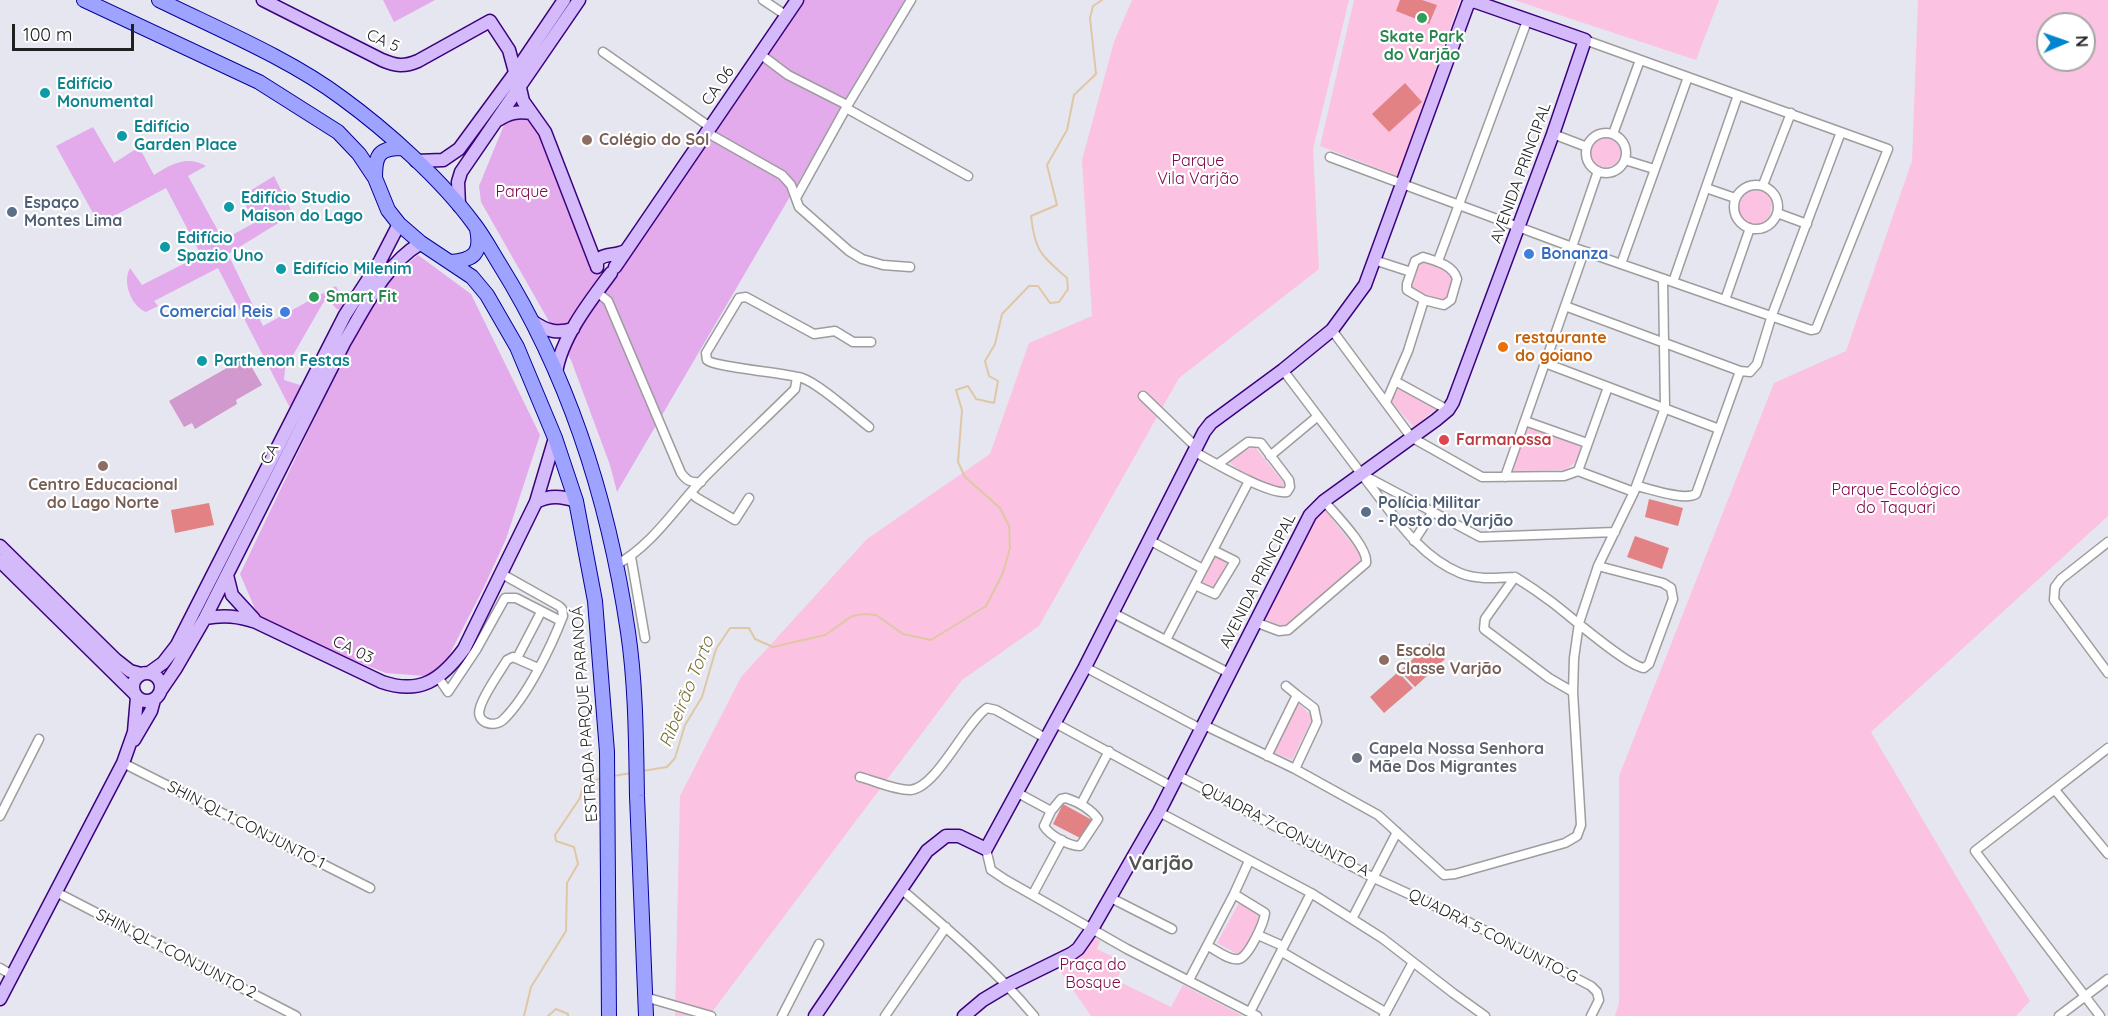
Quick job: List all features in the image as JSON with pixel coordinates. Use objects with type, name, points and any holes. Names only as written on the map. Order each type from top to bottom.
[{"type":"main road","name":"ESTRADA PARQUE PARANOÁ","points":[[84,0],[259,82],[291,101],[348,141],[375,178],[388,210],[399,224],[421,243],[472,277],[487,295],[517,347],[555,438],[576,501],[595,601],[607,752],[609,1016]]},
{"type":"main road","points":[[159,0],[275,57],[328,88],[402,147],[476,226],[532,321],[556,373],[594,476],[616,565],[628,634],[636,752],[646,1016]]},
{"type":"main road","points":[[375,178],[375,164],[380,152],[402,147]]},
{"type":"main road","points":[[451,262],[470,258],[476,253],[479,247],[476,226]]},
{"type":"street","name":"CA 5","points":[[263,0],[382,60],[399,66],[418,62],[490,21],[509,50],[515,72]]},
{"type":"street","points":[[416,162],[443,160],[459,149],[564,0]]},
{"type":"street","points":[[459,206],[458,182],[461,172],[579,0]]},
{"type":"street","points":[[763,0],[787,16]]},
{"type":"street","name":"CA 06","points":[[556,373],[558,358],[597,292],[607,263],[625,251],[797,0]]},
{"type":"street","points":[[796,198],[846,107],[911,0]]},
{"type":"street","points":[[1311,893],[1282,949],[1253,1014],[1092,930],[991,870],[986,849],[1113,614],[1193,451],[1211,423],[1283,370],[1332,330],[1365,285],[1402,183],[1464,10],[1470,2],[1479,3],[1585,40],[1888,149],[1819,326],[1811,330],[1572,248],[1402,183],[1330,157]]},
{"type":"street","points":[[1438,261],[1527,21]]},
{"type":"street","name":"AVENIDA PRINCIPAL","points":[[964,1016],[983,1000],[1008,985],[1078,950],[1111,898],[1159,812],[1310,515],[1324,501],[1448,410],[1467,367],[1519,227],[1585,40]]},
{"type":"street","points":[[509,50],[525,57]]},
{"type":"street","points":[[603,52],[708,130],[782,175],[791,185],[798,207],[849,251],[862,259],[883,265],[910,267]]},
{"type":"street","points":[[760,54],[788,75],[968,176]]},
{"type":"street","points":[[1613,134],[1640,60]]},
{"type":"street","points":[[1621,264],[1688,77]]},
{"type":"street","points":[[520,88],[523,101],[545,132],[589,243],[607,263]]},
{"type":"street","points":[[1673,282],[1738,95]]},
{"type":"street","points":[[496,122],[509,114],[531,113]]},
{"type":"street","points":[[1763,185],[1791,114]]},
{"type":"street","points":[[1565,306],[1740,371],[1750,372],[1757,364],[1772,315],[1841,132]]},
{"type":"street","points":[[1602,133],[1613,134],[1622,140],[1626,150],[1625,160],[1614,172],[1598,171],[1590,165],[1586,157],[1587,147],[1593,138],[1602,133]]},
{"type":"street","points":[[1553,134],[1587,147]]},
{"type":"street","points":[[1625,160],[1654,169]]},
{"type":"street","points":[[1572,248],[1598,171]]},
{"type":"street","points":[[1752,184],[1763,185],[1776,196],[1777,213],[1773,221],[1766,226],[1758,229],[1750,228],[1742,224],[1736,216],[1735,198],[1742,189],[1752,184]]},
{"type":"street","points":[[1706,188],[1735,198]]},
{"type":"street","points":[[1777,213],[1807,224]]},
{"type":"street","name":"CA","points":[[145,674],[163,663],[177,645],[340,324],[380,261],[399,224]]},
{"type":"street","points":[[1725,300],[1750,228]]},
{"type":"street","name":"CA","points":[[130,746],[205,618],[344,344],[369,300],[387,273],[411,249],[421,243]]},
{"type":"street","points":[[1505,477],[1584,252]]},
{"type":"street","points":[[1420,258],[1438,261],[1454,271],[1457,277],[1451,300],[1444,305],[1424,300],[1407,290],[1411,272],[1415,261],[1420,258]]},
{"type":"street","points":[[1374,260],[1411,272]]},
{"type":"street","points":[[1085,667],[1202,727],[1295,769],[1378,814],[1444,874],[1450,875],[1565,843],[1577,836],[1581,825],[1573,692],[1574,658],[1579,623],[1598,566],[1635,489],[1665,408],[1663,279]]},
{"type":"street","points":[[597,292],[608,301],[681,473],[693,483],[701,482]]},
{"type":"street","points":[[869,427],[808,381],[797,377],[711,364],[707,360],[706,353],[739,298],[746,297],[814,334],[829,330],[853,342],[871,342]]},
{"type":"street","points":[[1386,402],[1408,351],[1424,300]]},
{"type":"street","points":[[532,321],[545,330],[562,333],[573,330]]},
{"type":"street","points":[[1332,330],[1411,437],[1482,477],[1564,476],[1578,471],[1635,489],[1683,497],[1692,496],[1699,486],[1740,371]]},
{"type":"street","points":[[1545,363],[1719,429]]},
{"type":"street","points":[[1283,370],[1414,541],[1436,560],[1460,573],[1485,578],[1515,577],[1636,667],[1644,668],[1648,664],[1673,599],[1673,593],[1668,585],[1598,566]]},
{"type":"street","points":[[616,565],[631,557],[648,542],[701,482],[795,389],[797,377]]},
{"type":"street","points":[[1395,381],[1448,410]]},
{"type":"street","points":[[1578,471],[1608,387]]},
{"type":"street","points":[[1143,396],[1193,451],[1250,481],[1279,492],[1287,492],[1290,487],[1289,480],[1261,443],[1248,442],[1218,464]]},
{"type":"street","points":[[1270,456],[1318,416]]},
{"type":"street","points":[[1525,421],[1587,443]]},
{"type":"street","name":"CA 03","points":[[205,618],[240,617],[256,622],[393,686],[412,688],[425,685],[455,662],[464,649],[536,502],[555,438]]},
{"type":"street","points":[[1362,474],[1474,535],[1486,538],[1615,532]]},
{"type":"street","points":[[1166,640],[1250,481]]},
{"type":"street","points":[[691,493],[735,520],[749,498]]},
{"type":"street","points":[[536,502],[546,497],[558,496],[576,501]]},
{"type":"street","points":[[1256,622],[1280,631],[1288,630],[1366,563],[1367,558],[1361,547],[1324,501]]},
{"type":"street","points":[[1414,541],[1432,513]]},
{"type":"street","points":[[1149,540],[1203,569]]},
{"type":"street","points":[[2108,542],[2061,579],[2055,587],[2054,600],[2108,673]]},
{"type":"street","points":[[0,546],[116,660],[130,671],[159,679],[158,695],[147,702],[136,696],[0,561]]},
{"type":"street","points":[[1195,585],[1215,594],[1235,561],[1213,550]]},
{"type":"street","points":[[631,557],[645,638]]},
{"type":"street","points":[[502,574],[559,606],[563,613],[538,668],[515,705],[503,720],[495,725],[485,722],[480,717],[480,707],[507,660],[513,657],[518,658],[538,668]]},
{"type":"street","name":"CA 03","points":[[227,575],[232,595],[256,622]]},
{"type":"street","points":[[1515,577],[1485,619],[1484,629],[1549,678],[1573,692]]},
{"type":"street","points":[[438,677],[448,692],[476,650],[505,598],[516,598],[561,621]]},
{"type":"street","points":[[518,658],[541,612]]},
{"type":"street","points":[[1113,614],[1229,673]]},
{"type":"street","points":[[0,999],[123,763],[136,722],[134,683],[145,674]]},
{"type":"street","points":[[1286,686],[1314,708],[1317,722],[1295,769]]},
{"type":"street","points":[[1267,756],[1297,695]]},
{"type":"street","points":[[860,777],[902,789],[914,790],[928,781],[987,708],[996,710],[1047,739]]},
{"type":"street","points":[[1055,723],[1171,786]]},
{"type":"street","points":[[0,816],[39,739]]},
{"type":"street","points":[[2100,1016],[1975,851],[2108,748]]},
{"type":"street","points":[[1081,804],[1109,751]]},
{"type":"street","name":"SHIN QL 1 CONJUNTO 1","points":[[123,763],[370,888]]},
{"type":"street","name":"QUADRA 7 CONJUNTO A","points":[[1177,775],[1374,878],[1397,832]]},
{"type":"street","points":[[2055,790],[2108,854]]},
{"type":"street","points":[[1016,792],[1051,811]]},
{"type":"street","points":[[1064,798],[1081,804],[1098,819],[1080,846],[1074,846],[1045,829],[1044,823],[1051,811],[1064,798]]},
{"type":"street","points":[[1159,812],[1311,893],[1382,938],[1485,1016]]},
{"type":"street","points":[[815,1016],[927,851],[945,836],[959,836],[986,849]]},
{"type":"street","points":[[1033,894],[1062,840]]},
{"type":"street","points":[[1189,980],[1249,861]]},
{"type":"street","points":[[1352,919],[1374,878]]},
{"type":"street","name":"QUADRA 5 CONJUNTO G","points":[[1374,878],[1460,917],[1591,986],[1597,992],[1599,1000],[1591,1016]]},
{"type":"street","points":[[901,889],[1008,985],[1034,1016]]},
{"type":"street","name":"SHIN QL 1 CONJUNTO 2","points":[[56,892],[296,1016]]},
{"type":"street","points":[[1208,946],[1231,958],[1239,959],[1257,935],[1265,913],[1234,894]]},
{"type":"street","points":[[1111,898],[1172,929]]},
{"type":"street","points":[[885,1016],[946,927]]},
{"type":"street","points":[[1257,935],[1384,1014],[1413,962]]},
{"type":"street","points":[[782,1016],[819,944]]},
{"type":"street","points":[[0,968],[12,975]]},
{"type":"street","points":[[2059,1016],[2108,979]]},
{"type":"street","points":[[645,997],[711,1016]]},
{"type":"green space","points":[[383,0],[435,0],[394,22]]},
{"type":"green space","name":"Parque","points":[[803,0],[905,0],[617,492],[610,465],[571,360],[481,202],[479,186],[504,125],[514,119],[523,118],[538,125],[609,287]]},
{"type":"green space","name":"Parque Vila Varjão","points":[[1132,0],[1349,0],[1313,149],[1319,269],[1179,378],[1039,626],[962,680],[709,1016],[675,1016],[680,796],[741,677],[867,539],[990,454],[1029,343],[1092,316],[1082,160],[1114,42]]},
{"type":"green space","points":[[1354,0],[1460,0],[1398,176],[1320,146]]},
{"type":"green space","points":[[1514,0],[1719,0],[1696,60]]},
{"type":"green space","name":"Parque Ecológico do Taquari","points":[[1918,0],[2108,0],[2108,516],[1871,732],[2030,1001],[2016,1016],[1615,1016],[1619,1003],[1619,776],[1774,383],[1846,351],[1912,161]]},
{"type":"green space","points":[[93,127],[114,163],[139,147],[154,175],[179,162],[192,161],[206,166],[188,176],[223,240],[256,222],[240,197],[274,176],[293,214],[228,254],[263,326],[336,286],[343,300],[343,306],[338,310],[327,299],[323,303],[285,369],[284,380],[303,386],[293,407],[289,406],[218,268],[154,301],[158,306],[146,312],[136,305],[129,293],[127,280],[130,268],[142,285],[201,255],[166,188],[99,224],[56,146]]},
{"type":"green space","points":[[1606,137],[1617,141],[1621,152],[1617,163],[1606,167],[1595,163],[1591,152],[1595,141]]},
{"type":"green space","points":[[1748,188],[1770,194],[1773,199],[1769,220],[1760,224],[1751,223],[1737,210],[1743,192]]},
{"type":"green space","points":[[418,255],[471,294],[540,435],[506,539],[438,677],[386,673],[262,625],[240,574],[376,290]]},
{"type":"green space","points":[[1420,260],[1456,272],[1446,302],[1410,290]]},
{"type":"green space","points":[[1398,389],[1434,404],[1436,409],[1414,427],[1391,402]]},
{"type":"green space","points":[[1529,426],[1581,445],[1577,461],[1565,470],[1511,471]]},
{"type":"green space","points":[[1254,446],[1285,484],[1278,490],[1239,470],[1228,461]]},
{"type":"green space","points":[[1325,510],[1364,559],[1286,627],[1278,626],[1264,618],[1317,514]]},
{"type":"green space","points":[[1216,555],[1231,563],[1216,591],[1201,584]]},
{"type":"green space","points":[[1297,702],[1313,717],[1292,760],[1273,752]]},
{"type":"green space","points":[[1240,901],[1263,914],[1241,956],[1217,943]]},
{"type":"green space","name":"Praça do Bosque","points":[[1092,937],[1100,941],[1097,949],[1125,963],[1116,980],[1171,1007],[1183,985],[1243,1016],[1091,1016],[1058,968],[1079,955]]},
{"type":"shaded area","name":"Skate Park do Varjão","points":[[1400,0],[1422,0],[1437,5],[1429,24],[1396,11]]},
{"type":"shaded area","points":[[1405,83],[1422,102],[1389,132],[1372,114]]},
{"type":"shaded area","points":[[246,357],[262,385],[236,400],[237,404],[195,429],[192,423],[184,427],[169,401]]},
{"type":"shaded area","points":[[1649,499],[1683,508],[1678,526],[1645,517]]},
{"type":"shaded area","points":[[209,503],[214,525],[175,533],[171,510]]},
{"type":"shaded area","points":[[1635,536],[1669,548],[1662,569],[1627,557]]},
{"type":"shaded area","points":[[1430,643],[1445,659],[1415,687],[1400,671]]},
{"type":"shaded area","points":[[1398,672],[1413,688],[1384,713],[1370,697]]},
{"type":"shaded area","points":[[1063,804],[1092,820],[1082,839],[1053,824]]},
{"type":"waterway","name":"Ribeirão Torto","points":[[642,771],[667,767],[675,758],[685,725],[702,697],[716,649],[730,628],[749,628],[755,639],[773,647],[825,635],[852,616],[865,614],[876,615],[903,634],[931,640],[986,606],[1003,573],[1010,548],[1009,526],[1000,508],[965,477],[958,462],[962,410],[956,390],[968,386],[976,399],[994,403],[998,381],[989,376],[985,361],[995,344],[1002,314],[1029,286],[1038,286],[1050,303],[1059,302],[1068,289],[1067,278],[1045,258],[1037,245],[1031,216],[1057,205],[1047,165],[1067,130],[1074,95],[1096,74],[1090,18],[1093,6],[1102,0]]},
{"type":"waterway","name":"Ribeirão Torto","points":[[613,776],[631,773]]},
{"type":"waterway","name":"Ribeirão Torto","points":[[524,1016],[531,987],[566,931],[567,883],[578,864],[574,847],[556,841],[555,835],[580,798],[583,785],[601,778]]},
{"type":"waterway","name":"Ribeirão Torto","points":[[548,1016],[556,1009],[568,1016]]},
{"type":"place","name":"Skate Park do Varjão","points":[[1422,18]]},
{"type":"place","name":"Edifício Monumental","points":[[45,93]]},
{"type":"place","name":"Edifício Garden Place","points":[[122,136]]},
{"type":"place","name":"Colégio do Sol","points":[[587,140]]},
{"type":"place","name":"Edifício Studio Maison do Lago","points":[[229,207]]},
{"type":"place","name":"Espaço Montes Lima","points":[[12,212]]},
{"type":"place","name":"Edifício Spazio Uno","points":[[165,247]]},
{"type":"place","name":"Bonanza","points":[[1529,254]]},
{"type":"place","name":"Edifício Milenim","points":[[281,269]]},
{"type":"place","name":"Smart Fit","points":[[314,297]]},
{"type":"place","name":"Comercial Reis","points":[[285,312]]},
{"type":"place","name":"restaurante do goiano","points":[[1503,347]]},
{"type":"place","name":"Parthenon Festas","points":[[202,361]]},
{"type":"place","name":"Farmanossa","points":[[1444,440]]},
{"type":"place","name":"Centro Educacional do Lago Norte","points":[[103,466]]},
{"type":"place","name":"Polícia Militar - Posto do Varjão","points":[[1366,512]]},
{"type":"place","name":"Escola Classe Varjão","points":[[1384,660]]},
{"type":"place","name":"Capela Nossa Senhora Mãe Dos Migrantes","points":[[1357,758]]},
{"type":"district","name":"Varjão","points":[[1161,864]]}]
